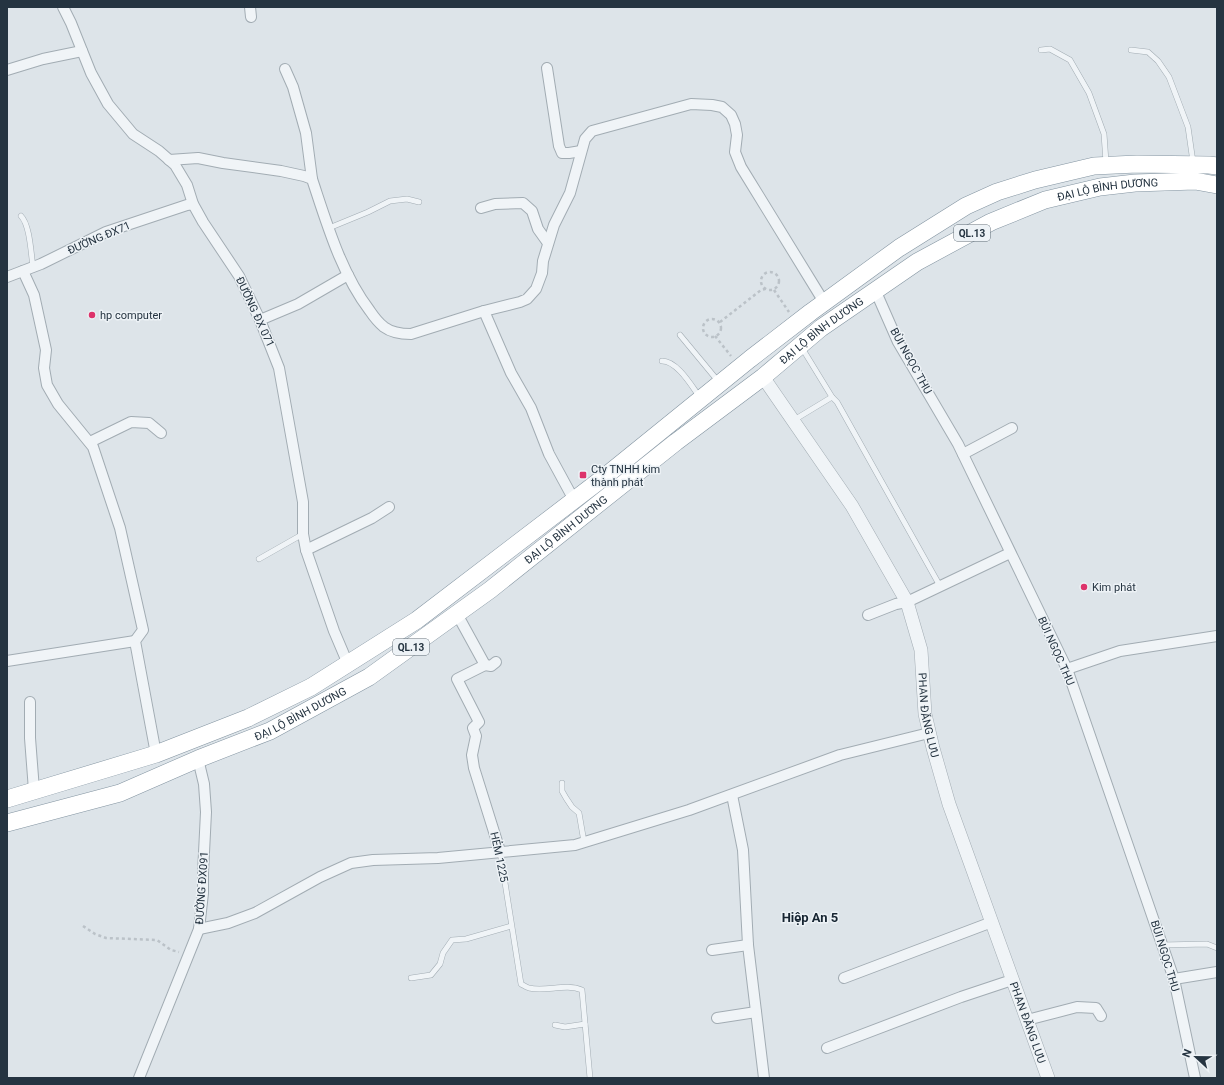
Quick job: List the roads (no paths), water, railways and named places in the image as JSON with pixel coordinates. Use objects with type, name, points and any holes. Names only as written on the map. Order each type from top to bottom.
[{"type":"highway","name":"ĐẠI LỘ BÌNH DƯƠNG","points":[[7,798],[156,754],[248,718],[311,687],[417,620],[574,500],[824,302],[899,248],[966,206],[996,192],[1035,180],[1094,166],[1137,164],[1217,166]]},
{"type":"highway","name":"ĐẠI LỘ BÌNH DƯƠNG","points":[[7,823],[120,792],[270,731],[369,677],[490,590],[676,442],[763,377],[821,328],[876,292],[917,262],[991,222],[1045,200],[1100,187],[1135,183],[1195,181],[1217,185]]},
{"type":"street","name":"ĐƯỜNG ĐX 071","points":[[63,7],[72,23],[90,73],[108,104],[133,134],[159,151],[175,165],[187,185],[194,204],[204,222],[239,276],[260,320],[279,368],[303,502],[303,534],[306,550],[334,631],[348,664]]},
{"type":"street","points":[[7,70],[43,59],[82,51]]},
{"type":"street","points":[[547,68],[559,146],[562,153],[581,151]]},
{"type":"street","points":[[285,69],[293,87],[306,133],[312,179],[329,228],[348,275],[364,302],[376,319],[385,328],[400,334],[411,334],[527,299],[536,289],[542,273],[543,261],[548,243],[554,225],[570,193],[585,139],[592,131],[691,104],[722,107],[731,115],[735,124],[737,135],[736,152],[741,167],[824,302]]},
{"type":"street","points":[[169,160],[198,158],[281,171],[312,179]]},
{"type":"street","name":"ĐƯỜNG ĐX71","points":[[7,277],[33,267],[106,232],[194,204]]},
{"type":"street","points":[[481,208],[495,204],[523,204],[532,212],[538,229],[548,243]]},
{"type":"street","points":[[7,661],[135,641],[143,630],[120,528],[93,447],[58,404],[47,385],[44,368],[46,350],[34,295],[23,271]]},
{"type":"street","points":[[260,320],[298,304],[348,275]]},
{"type":"street","name":"BÙI NGỌC THU","points":[[876,292],[898,342],[963,454],[1067,669],[1174,980],[1195,1078]]},
{"type":"street","points":[[484,311],[511,373],[530,408],[549,454],[574,500]]},
{"type":"street","name":"PHAN ĐĂNG LƯU","points":[[763,377],[852,506],[907,602],[921,650],[925,714],[929,733],[950,804],[1048,1078]]},
{"type":"street","points":[[90,442],[131,422],[148,423],[161,433]]},
{"type":"street","points":[[963,454],[1012,428]]},
{"type":"street","points":[[306,550],[372,518],[390,507]]},
{"type":"street","points":[[868,615],[896,604],[907,602],[1010,553]]},
{"type":"street","points":[[457,614],[485,665],[491,666],[496,662]]},
{"type":"street","points":[[1067,669],[1120,651],[1217,636]]},
{"type":"street","points":[[135,641],[156,754]]},
{"type":"street","name":"HẺM 1225","points":[[485,665],[457,679],[479,722],[473,728],[476,736],[472,755],[474,768],[500,851]]},
{"type":"street","points":[[30,702],[30,738],[34,790]]},
{"type":"street","points":[[199,929],[228,923],[255,913],[320,877],[351,863],[373,860],[438,858],[584,842],[688,810],[840,755],[929,733]]},
{"type":"street","name":"ĐƯỜNG ĐX091","points":[[139,1078],[199,929],[203,892],[206,812],[204,784],[198,759]]},
{"type":"street","points":[[732,795],[743,850],[748,945],[764,1078]]},
{"type":"street","points":[[844,978],[992,922]]},
{"type":"street","points":[[712,950],[748,945]]},
{"type":"street","points":[[1174,980],[1217,972]]},
{"type":"street","points":[[827,1048],[961,997],[1012,980]]},
{"type":"street","points":[[1027,1020],[1077,1007],[1096,1008],[1101,1016]]},
{"type":"street","points":[[717,1018],[756,1012]]},
{"type":"lane","points":[[1041,50],[1050,49],[1070,60],[1089,93],[1104,134],[1106,165]]},
{"type":"lane","points":[[1131,50],[1148,52],[1158,61],[1170,77],[1188,127],[1194,165]]},
{"type":"lane","points":[[329,228],[390,201],[407,199],[419,202]]},
{"type":"lane","points":[[21,216],[24,219],[27,229],[33,267]]},
{"type":"lane","points":[[680,335],[720,384]]},
{"type":"lane","points":[[801,345],[832,397],[837,402],[940,586]]},
{"type":"lane","points":[[662,361],[671,363],[679,370],[701,399]]},
{"type":"lane","points":[[793,421],[832,397]]},
{"type":"lane","points":[[259,559],[303,534]]},
{"type":"lane","points":[[562,783],[562,792],[572,807],[579,813],[584,842]]},
{"type":"lane","name":"HẺM 1225","points":[[500,851],[520,984],[530,988],[576,987],[582,990],[590,1078]]},
{"type":"lane","points":[[411,978],[430,975],[440,964],[443,953],[452,940],[466,939],[511,926]]},
{"type":"lane","points":[[1162,946],[1207,944],[1217,948]]},
{"type":"lane","points":[[555,1025],[565,1027],[585,1024]]},
{"type":"place","name":"hp computer","points":[[92,315]]},
{"type":"place","name":"Cty TNHH kim thành phát","points":[[583,475]]},
{"type":"place","name":"Kim phát","points":[[1084,587]]},
{"type":"district","name":"Hiệp An 5","points":[[810,917]]}]
